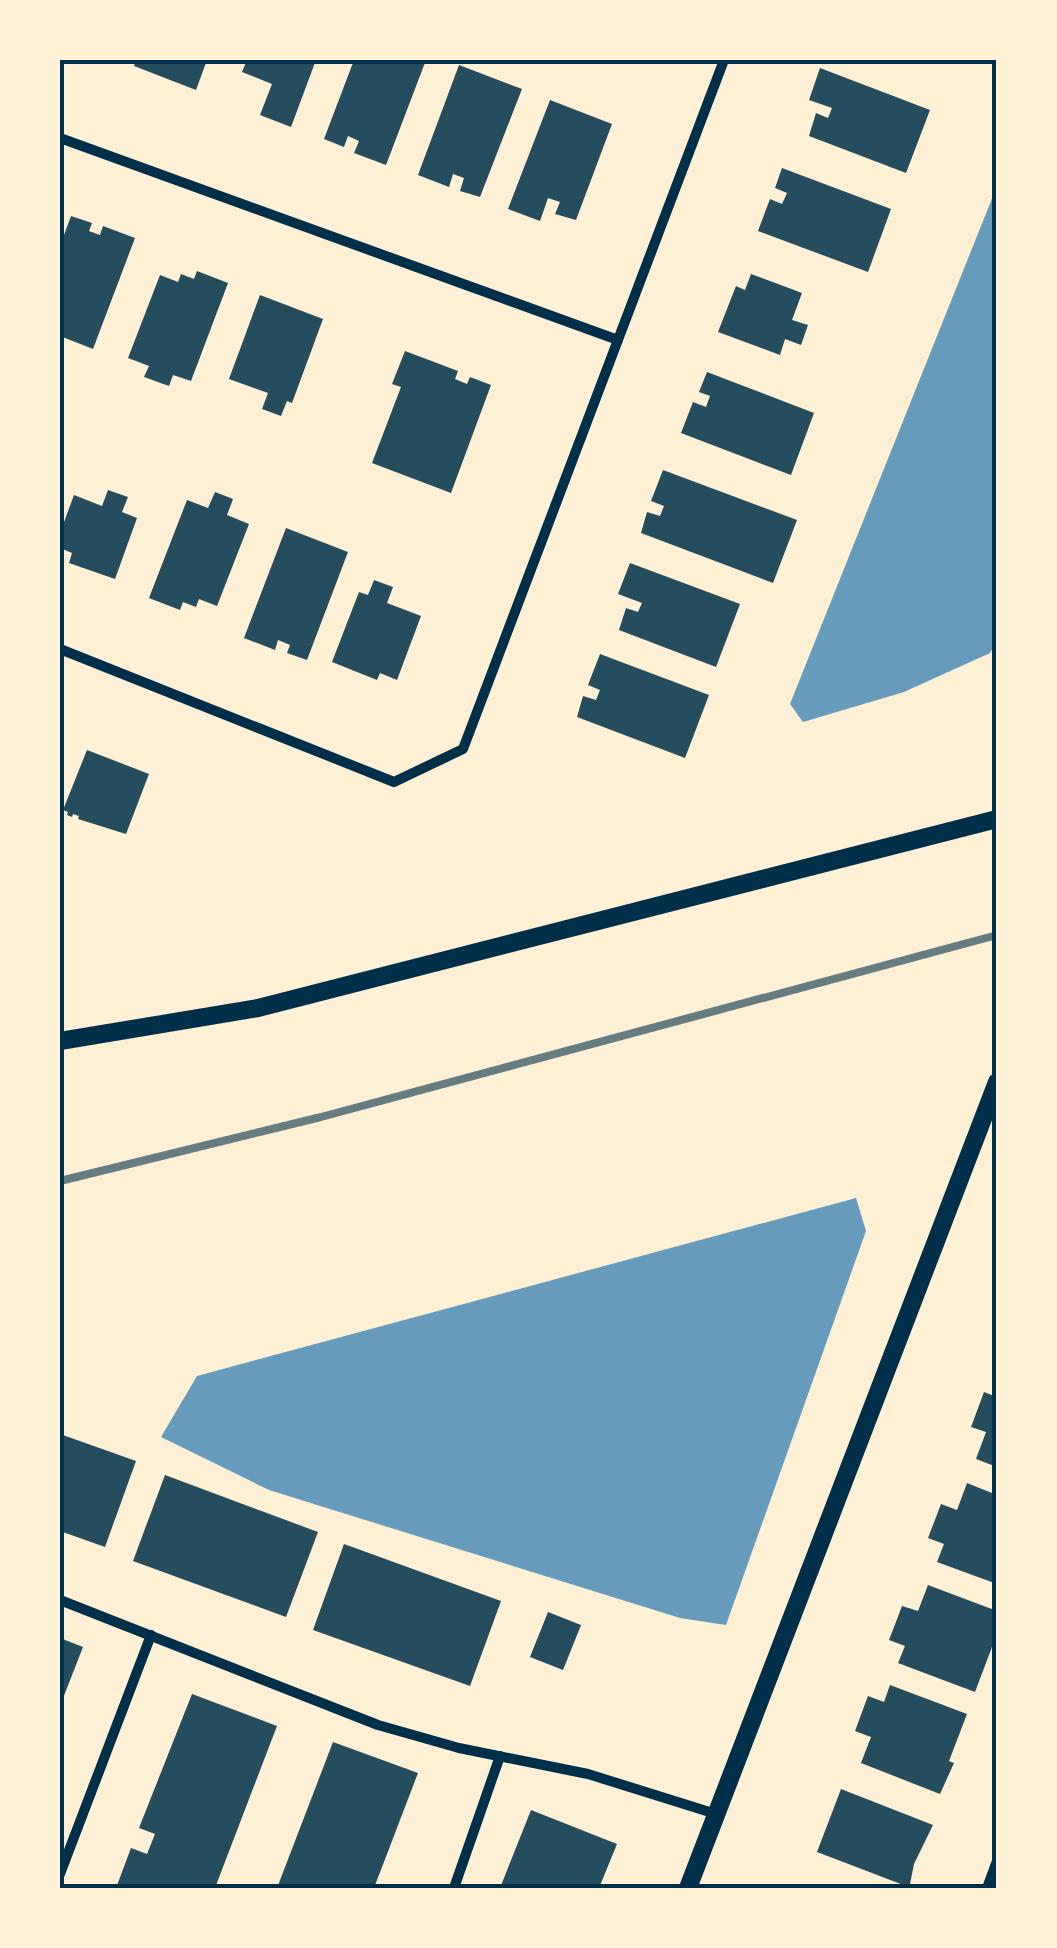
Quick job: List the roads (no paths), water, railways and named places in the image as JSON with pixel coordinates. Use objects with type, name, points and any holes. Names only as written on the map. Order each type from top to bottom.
[{"type":"street","points":[[60,649],[394,782],[463,749],[724,60]]},
{"type":"street","points":[[60,138],[618,340]]},
{"type":"street","points":[[60,1041],[258,1008],[997,819]]},
{"type":"street","points":[[688,1888],[997,1082]]},
{"type":"street","points":[[60,1600],[378,1725],[588,1774],[716,1814]]},
{"type":"street","points":[[60,1874],[151,1635]]},
{"type":"street","points":[[454,1888],[500,1756]]},
{"type":"street","points":[[987,1888],[997,1860]]},
{"type":"water","points":[[997,186],[997,641],[990,653],[904,692],[803,722],[790,704]]},
{"type":"water","points":[[856,1198],[866,1231],[726,1625],[680,1618],[269,1490],[161,1437],[197,1376]]},
{"type":"railway","points":[[60,1181],[321,1117],[997,935]]}]
